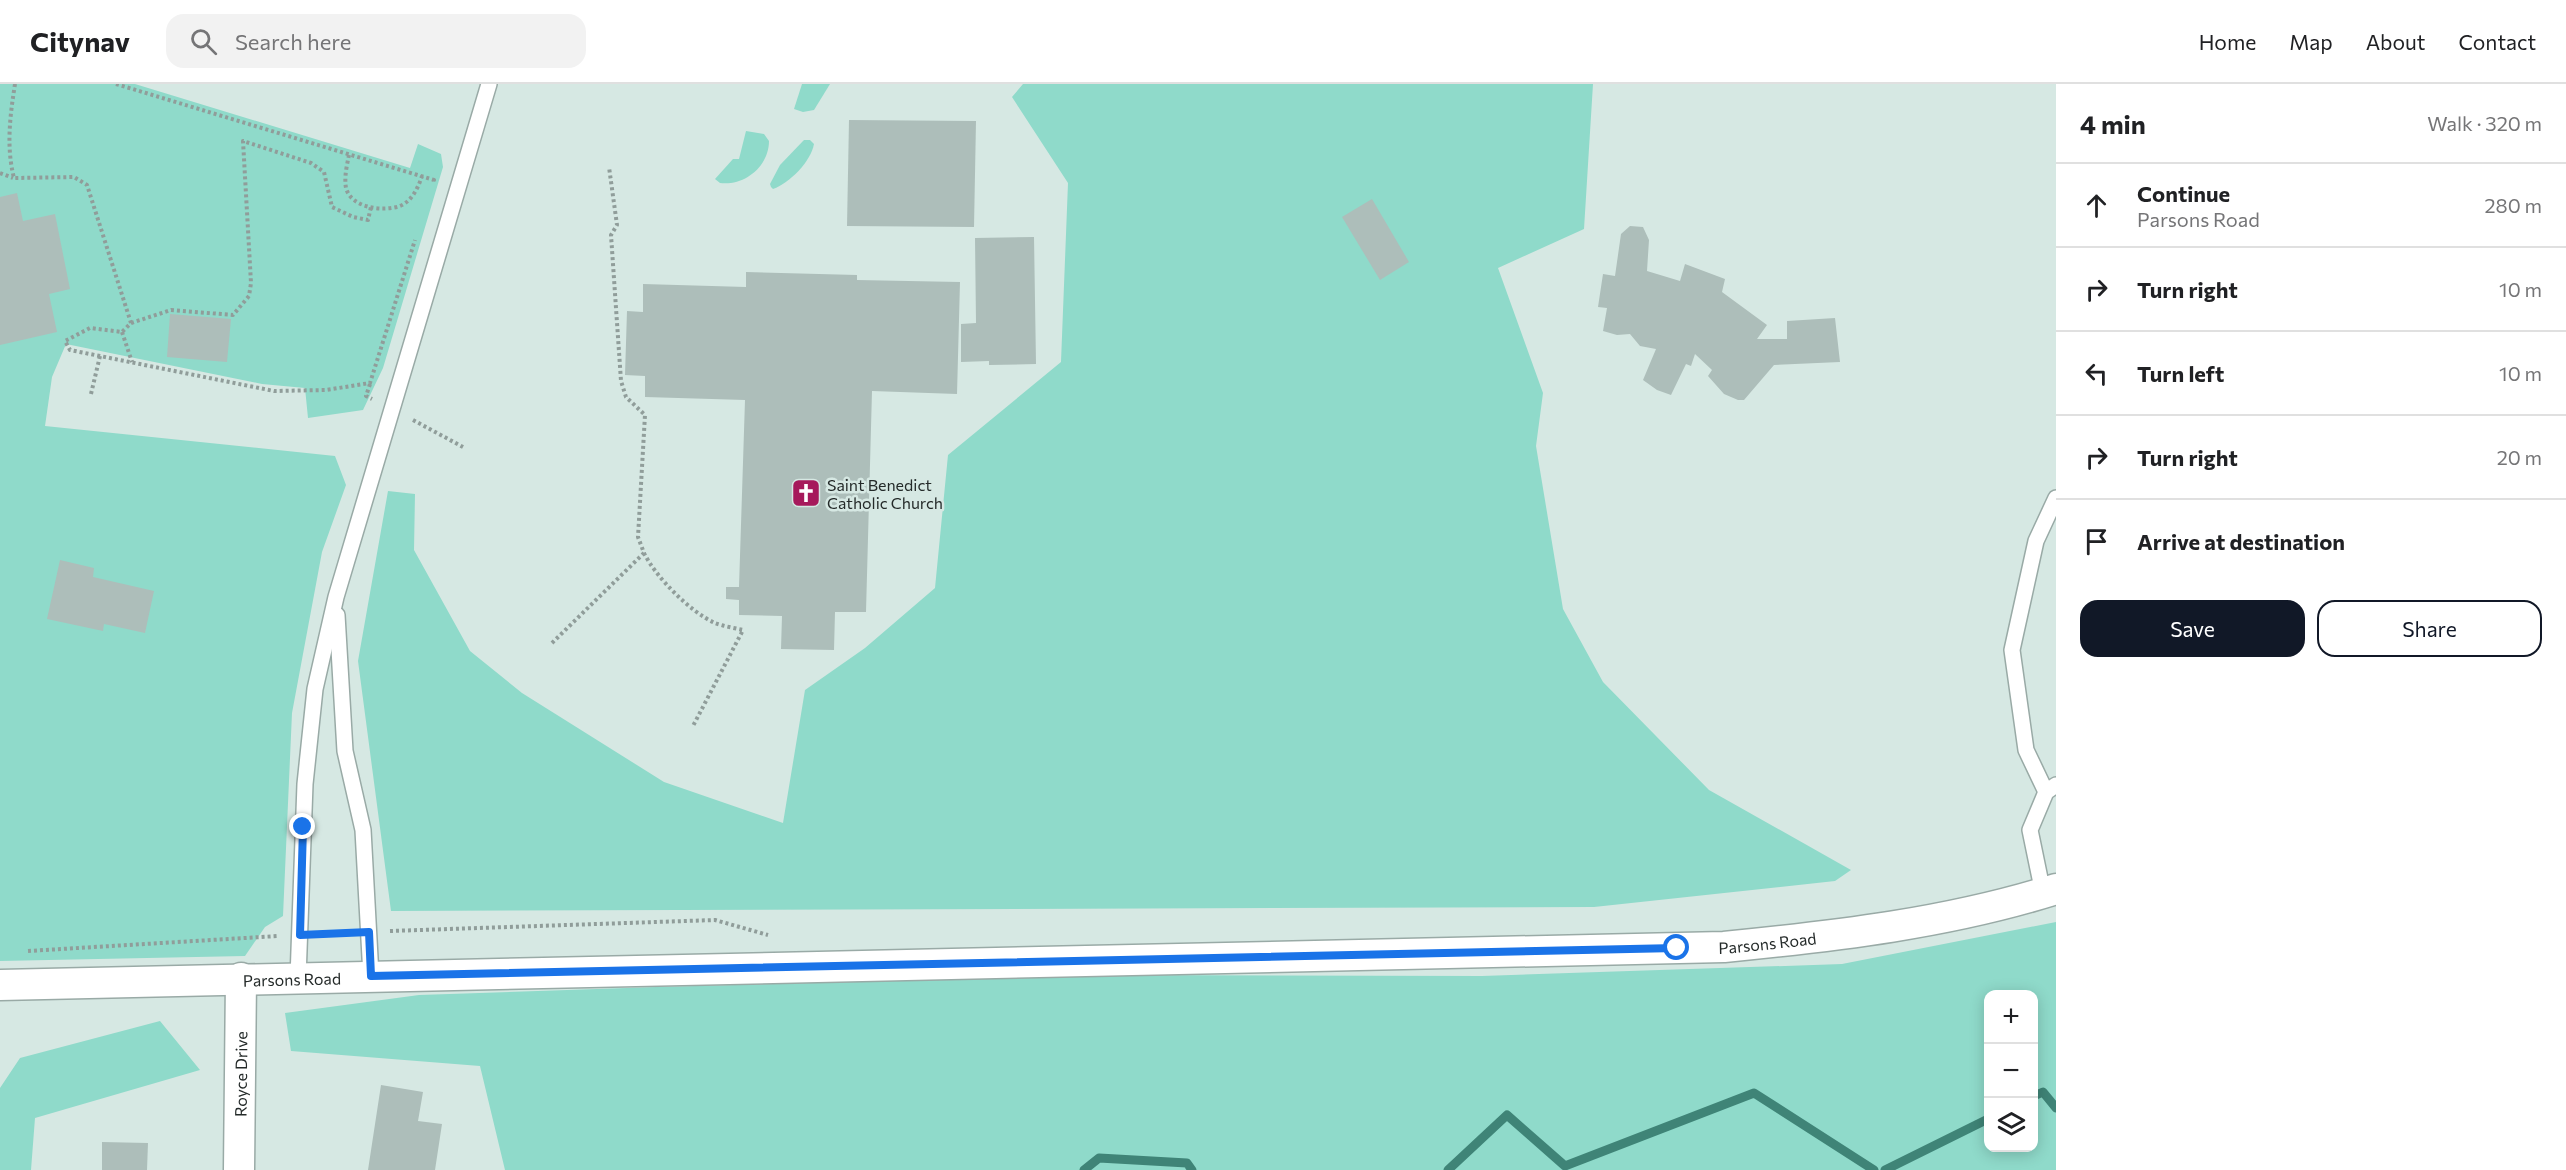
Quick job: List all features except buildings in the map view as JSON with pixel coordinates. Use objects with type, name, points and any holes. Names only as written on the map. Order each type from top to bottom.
[{"type":"street","name":"Parsons Road","points":[[0,984],[1724,947],[1835,936],[1940,918],[2049,891]]},
{"type":"street","name":"Royce Drive","points":[[239,1170],[241,978]]},
{"type":"lane","points":[[298,978],[305,784],[315,689],[336,597],[489,84]]},
{"type":"lane","points":[[2049,891],[2030,830],[2051,788],[2026,750],[2012,650],[2036,541],[2056,498]]},
{"type":"lane","points":[[336,597],[345,751],[363,830],[371,976]]},
{"type":"path","points":[[14,178],[9,158],[11,111],[15,84]]},
{"type":"path","points":[[116,84],[434,180],[430,191]]},
{"type":"path","points":[[122,332],[131,323],[171,310],[233,315],[249,296],[251,283],[243,141],[311,163],[324,172],[332,207],[353,217],[368,220],[371,207]]},
{"type":"path","points":[[349,155],[346,189],[354,201],[371,207],[401,206],[416,193],[422,176]]},
{"type":"path","points":[[609,167],[617,225],[611,235],[621,381],[626,397],[645,415],[638,537],[648,562],[691,607],[714,622],[742,630],[693,726]]},
{"type":"path","points":[[0,173],[14,178],[74,177],[87,185],[131,323]]},
{"type":"path","points":[[122,332],[90,328],[65,341],[70,350],[274,391],[326,390],[370,383],[416,236]]},
{"type":"path","points":[[122,332],[133,363]]},
{"type":"path","points":[[91,394],[100,356]]},
{"type":"path","points":[[552,643],[644,553]]},
{"type":"path","points":[[21,951],[300,935],[715,920],[770,936]]},
{"type":"green space","points":[[0,84],[135,84],[410,168],[418,144],[441,154],[443,167],[383,368],[363,410],[308,418],[305,388],[262,384],[66,344],[52,377],[45,426],[335,456],[346,485],[322,552],[292,713],[283,916],[265,927],[245,956],[0,961]]},
{"type":"green space","points":[[802,84],[830,84],[814,110],[803,112],[794,109]]},
{"type":"green space","points":[[1023,84],[1593,84],[1584,229],[1498,268],[1543,393],[1536,446],[1563,609],[1603,682],[1709,790],[1851,870],[1835,881],[1594,907],[391,911],[358,661],[388,491],[415,494],[414,550],[470,651],[522,693],[664,782],[783,823],[805,690],[865,648],[935,588],[948,455],[1061,362],[1068,183],[1012,97]]},
{"type":"green space","points":[[746,131],[764,134],[769,141],[765,159],[746,178],[720,183],[715,179],[733,159],[739,159]]},
{"type":"green space","points":[[804,140],[810,140],[814,144],[809,157],[793,177],[773,189],[770,184],[780,165]]},
{"type":"green space","points":[[2056,922],[2056,1170],[505,1170],[480,1066],[291,1051],[285,1013],[419,995],[656,987],[1121,975],[1482,976],[1842,964]]},
{"type":"green space","points":[[160,1021],[200,1070],[35,1118],[31,1170],[0,1170],[0,1088],[20,1058]]},
{"type":"waterway","points":[[2038,1094],[2043,1092],[2056,1108]]},
{"type":"waterway","points":[[1448,1170],[1507,1115],[1565,1166],[1754,1093],[1874,1170]]},
{"type":"waterway","points":[[1885,1170],[1984,1121]]},
{"type":"waterway","points":[[1084,1170],[1099,1158],[1187,1163],[1192,1170]]},
{"type":"place","name":"Saint Benedict Catholic Church","points":[[806,493]]},
{"type":"route","points":[[303,827],[300,935],[369,932],[371,976],[1677,948]]}]
